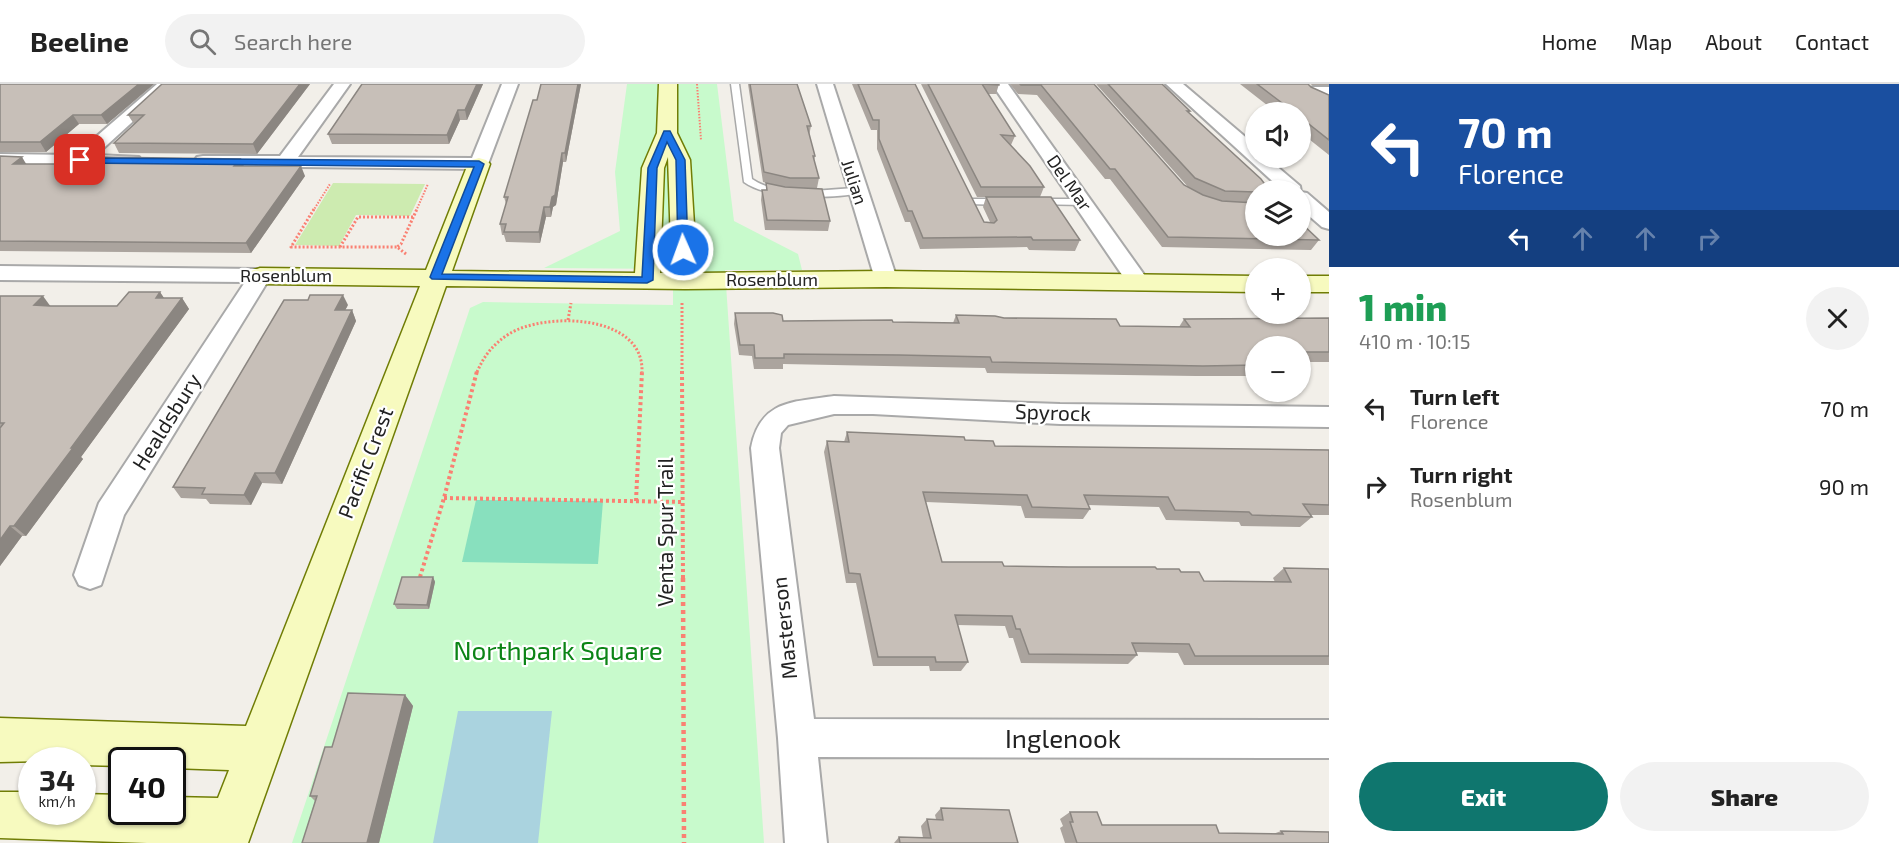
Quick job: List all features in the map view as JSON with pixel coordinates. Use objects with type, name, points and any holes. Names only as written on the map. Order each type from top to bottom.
[{"type":"street","points":[[80,160],[166,84]]},
{"type":"street","points":[[285,162],[342,84]]},
{"type":"street","name":"Pacific Crest","points":[[229,832],[425,268],[479,164],[510,84]]},
{"type":"street","points":[[647,280],[653,168],[667,133],[668,84]]},
{"type":"street","name":"Julian","points":[[825,84],[886,279]]},
{"type":"street","name":"Del Mar","points":[[999,84],[1139,283]]},
{"type":"street","points":[[1174,84],[1245,147]]},
{"type":"street","points":[[667,133],[680,160],[684,287]]},
{"type":"street","points":[[0,159],[149,161]]},
{"type":"street","points":[[183,161],[479,164]]},
{"type":"street","points":[[1268,168],[1282,180]]},
{"type":"street","points":[[1311,209],[1329,223]]},
{"type":"street","name":"Rosenblum","points":[[0,273],[260,276],[425,268],[647,280],[684,287],[886,279],[1245,284]]},
{"type":"street","name":"Healdsbury","points":[[90,575],[110,512],[260,276]]},
{"type":"street","points":[[1311,284],[1329,284]]},
{"type":"street","name":"Spyrock","points":[[778,418],[798,411],[834,405],[1060,414],[1329,417]]},
{"type":"street","name":"Masterson","points":[[778,418],[768,431],[765,448],[797,738],[806,843]]},
{"type":"street","name":"Inglenook","points":[[797,738],[1329,739]]},
{"type":"street","points":[[0,740],[259,749]]},
{"type":"street","points":[[0,815],[229,832]]},
{"type":"lane","points":[[735,84],[747,180],[753,186],[773,192],[857,191]]},
{"type":"lane","points":[[1316,91],[1329,104]]},
{"type":"lane","points":[[972,202],[1083,202]]},
{"type":"path","points":[[417,183],[436,180]]},
{"type":"path","points":[[331,183],[291,247],[397,247],[425,268]]},
{"type":"path","points":[[397,247],[401,244],[428,183]]},
{"type":"path","points":[[340,247],[358,217],[413,217]]},
{"type":"path","name":"Venta Spur Trail","points":[[684,287],[684,843]]},
{"type":"path","points":[[568,320],[571,301]]},
{"type":"path","points":[[420,577],[444,498],[476,374],[484,357],[497,342],[522,328],[544,322],[568,320],[596,324],[616,331],[631,343],[642,367],[636,501]]},
{"type":"path","points":[[444,498],[683,502]]},
{"type":"green space","name":"Northpark Square","points":[[627,84],[717,84],[734,221],[798,254],[802,270],[725,270],[764,843],[292,843],[470,308],[483,302],[673,305],[673,269],[544,268],[620,231],[615,172]]},
{"type":"green space","points":[[333,183],[425,184],[410,216],[356,215],[339,246],[295,245]]},
{"type":"green space","points":[[476,500],[603,501],[598,564],[462,562]]},
{"type":"water","points":[[458,711],[552,711],[538,843],[433,843]]},
{"type":"building","points":[[0,84],[139,84],[101,115],[73,115],[40,142],[0,142]]},
{"type":"building","points":[[162,84],[300,84],[253,144],[114,143],[144,115],[128,115]]},
{"type":"building","points":[[362,84],[477,84],[465,110],[458,110],[447,135],[328,134]]},
{"type":"building","points":[[541,84],[578,84],[555,195],[552,197],[550,207],[544,207],[539,232],[504,232],[506,224],[500,224],[508,197],[504,197],[533,100],[537,100]]},
{"type":"building","points":[[750,84],[797,84],[811,126],[807,126],[819,178],[790,178],[764,172]]},
{"type":"building","points":[[858,84],[915,84],[984,222],[994,223],[997,220],[986,197],[1051,197],[1080,240],[1033,240],[1031,237],[923,238],[912,211],[908,211],[879,139],[879,120],[873,120]]},
{"type":"building","points":[[928,84],[982,84],[1015,136],[1001,135],[1030,166],[1044,187],[981,187]]},
{"type":"building","points":[[1094,84],[1184,185],[1203,195],[1222,201],[1245,202],[1245,239],[1168,237],[1115,169],[1110,169],[1041,85],[1021,85]]},
{"type":"building","points":[[1108,84],[1162,84],[1190,111],[1187,111],[1245,164],[1245,168],[1249,168],[1262,180],[1245,180],[1245,192],[1225,191],[1195,178]]},
{"type":"building","points":[[1257,84],[1308,84],[1329,95],[1329,140],[1311,126],[1311,102],[1281,102]]},
{"type":"building","points":[[0,156],[22,157],[13,164],[91,164],[98,157],[240,159],[234,166],[301,166],[246,243],[0,241]]},
{"type":"building","points":[[766,183],[785,187],[822,189],[830,221],[767,220],[762,190],[767,190]]},
{"type":"building","points":[[1311,232],[1319,240],[1311,240]]},
{"type":"building","points":[[129,292],[160,292],[156,298],[182,298],[71,448],[73,448],[14,526],[10,526],[0,540],[0,428],[4,423],[0,423],[0,296],[43,296],[34,305],[117,306]]},
{"type":"building","points":[[310,295],[343,295],[335,310],[352,310],[275,473],[255,473],[244,495],[202,494],[205,488],[173,487],[284,300],[308,300]]},
{"type":"building","points":[[735,313],[773,313],[782,315],[783,321],[892,320],[893,322],[959,323],[956,315],[1116,319],[1120,326],[1190,327],[1184,319],[1245,319],[1245,324],[1311,324],[1311,318],[1329,318],[1329,352],[1311,352],[1311,336],[1245,336],[1245,365],[992,362],[990,357],[899,355],[784,354],[784,358],[755,358],[754,345],[740,345]]},
{"type":"building","points":[[847,432],[964,437],[965,440],[993,441],[995,446],[1329,450],[1329,505],[1303,504],[1312,517],[1175,510],[1168,497],[1084,495],[1090,509],[1032,507],[1027,495],[923,492],[942,562],[1002,562],[1004,566],[1155,567],[1157,569],[1179,569],[1181,572],[1199,572],[1204,581],[1291,582],[1284,568],[1329,569],[1329,656],[1195,656],[1189,644],[1132,643],[1137,655],[1029,654],[1020,629],[1016,629],[1012,616],[955,615],[968,662],[936,662],[935,657],[878,657],[860,574],[849,573],[827,441],[849,442]]},
{"type":"building","points":[[402,577],[433,577],[427,605],[394,604]]},
{"type":"building","points":[[348,693],[405,695],[367,843],[302,843],[317,796],[310,796],[325,747],[332,747]]},
{"type":"building","points":[[941,808],[1009,810],[1018,843],[900,843],[899,837],[931,838],[927,819],[943,820]]},
{"type":"building","points":[[1070,812],[1097,812],[1102,825],[1216,825],[1219,833],[1329,832],[1329,843],[1077,843],[1070,822],[1073,822]]},
{"type":"route","points":[[80,160],[479,164],[436,277],[647,280],[653,168],[667,133],[680,160],[683,250]]}]
